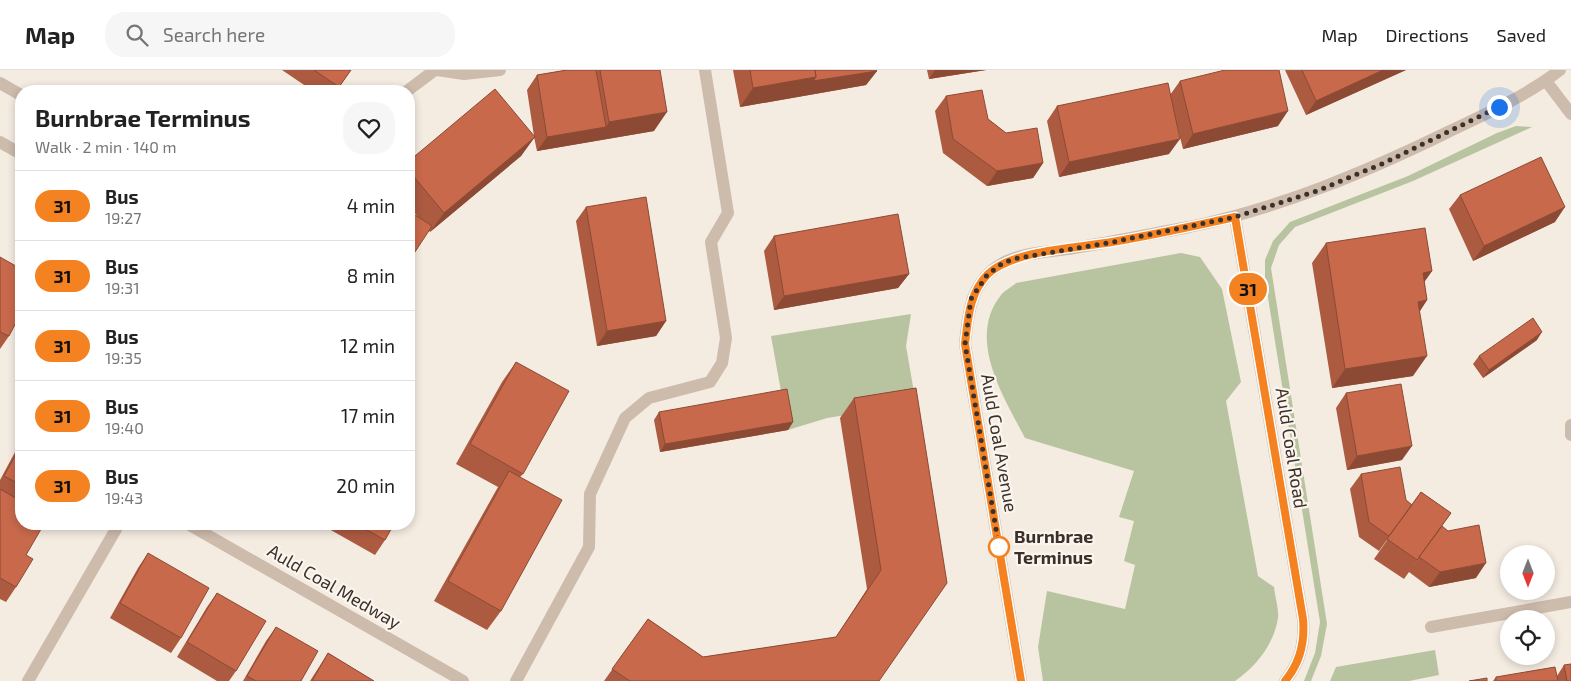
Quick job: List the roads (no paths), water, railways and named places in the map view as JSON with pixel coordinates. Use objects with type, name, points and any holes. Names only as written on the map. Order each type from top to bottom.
[{"type":"street","points":[[415,85],[436,70],[464,74],[500,70]]},
{"type":"street","points":[[516,681],[589,547],[590,494],[625,418],[649,398],[710,382],[722,363],[726,338],[711,242],[728,213],[705,70]]},
{"type":"street","points":[[1235,217],[1317,191],[1384,163],[1483,115],[1546,81],[1560,70]]},
{"type":"street","points":[[1546,81],[1571,114]]},
{"type":"street","points":[[0,83],[15,92]]},
{"type":"street","points":[[0,142],[15,151]]},
{"type":"street","name":"Auld Coal Avenue","points":[[1022,681],[965,344],[971,299],[987,275],[1003,263],[1018,258],[1113,242],[1235,217]]},
{"type":"street","name":"Auld Coal Road","points":[[1235,217],[1303,619],[1304,635],[1300,653],[1285,681]]},
{"type":"street","points":[[1571,425],[1571,436]]},
{"type":"street","points":[[28,681],[116,530]]},
{"type":"street","name":"Auld Coal Medway","points":[[199,530],[463,681]]},
{"type":"street","points":[[1431,627],[1571,602]]},
{"type":"place","name":"Burnbrae Terminus","points":[[999,547]]}]
